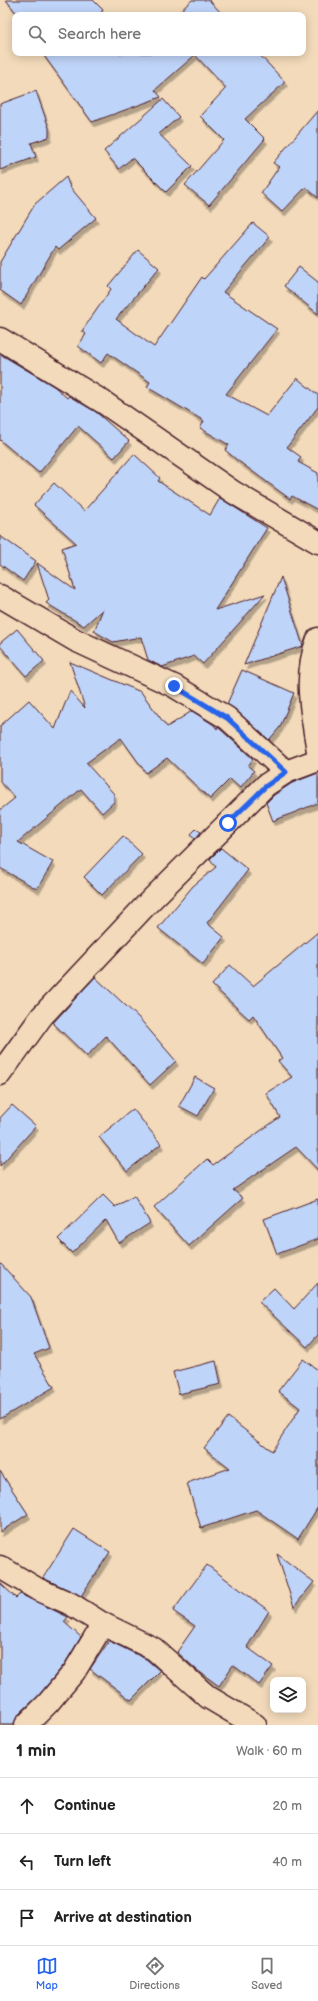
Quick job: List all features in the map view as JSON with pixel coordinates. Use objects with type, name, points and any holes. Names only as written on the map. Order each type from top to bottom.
[{"type":"street","points":[[0,339],[103,402],[233,492],[318,542]]},
{"type":"street","points":[[0,596],[75,640],[174,686],[227,718],[286,772]]},
{"type":"street","points":[[318,639],[312,654],[309,680],[318,751]]},
{"type":"street","points":[[0,1074],[42,1016],[146,905],[266,786],[286,772],[318,760]]},
{"type":"street","points":[[0,1567],[37,1589],[71,1604],[103,1624],[154,1649],[208,1697],[255,1725]]},
{"type":"street","points":[[26,1725],[48,1703],[74,1672],[103,1624]]},
{"type":"building","points":[[6,0],[93,0],[103,10],[101,12],[16,12]]},
{"type":"building","points":[[192,0],[209,0],[220,12],[179,12]]},
{"type":"building","points":[[44,56],[194,56],[155,90],[161,97],[92,122]]},
{"type":"building","points":[[196,56],[261,56],[285,82],[245,119],[265,139],[209,205],[185,185],[224,140],[200,116],[226,88]]},
{"type":"building","points":[[36,91],[49,128],[49,137],[31,143],[36,157],[0,170],[0,104]]},
{"type":"building","points":[[163,99],[179,117],[159,134],[192,166],[166,192],[132,158],[119,169],[104,151]]},
{"type":"building","points":[[318,110],[318,198],[306,187],[282,212],[261,193],[279,167],[273,163]]},
{"type":"building","points":[[66,177],[70,187],[96,218],[58,250],[55,247],[21,305],[0,290],[0,262],[35,204]]},
{"type":"building","points":[[253,223],[270,237],[223,292],[277,329],[226,394],[267,416],[297,378],[318,395],[318,407],[287,447],[301,457],[298,462],[318,473],[318,510],[292,496],[290,499],[237,460],[225,450],[229,445],[200,428],[204,421],[147,387],[150,382],[108,353],[101,363],[78,346],[86,334],[82,331],[111,289],[108,286],[138,250],[159,268],[116,319],[154,347],[202,277],[204,279]]},
{"type":"building","points":[[299,267],[318,282],[318,314],[284,286]]},
{"type":"building","points":[[0,354],[55,387],[67,398],[69,396],[96,412],[129,441],[114,458],[78,426],[39,473],[0,440]]},
{"type":"building","points":[[134,454],[160,478],[158,481],[210,515],[220,498],[267,528],[215,610],[265,594],[203,664],[194,656],[162,667],[148,660],[141,637],[113,642],[94,631],[103,609],[84,626],[46,603],[49,600],[37,563],[75,590],[62,548],[76,543],[34,505],[54,483],[84,511]]},
{"type":"building","points":[[0,536],[36,561],[23,581],[0,564]]},
{"type":"building","points":[[281,577],[303,646],[244,665]]},
{"type":"building","points":[[17,629],[44,661],[26,676],[0,646],[0,643]]},
{"type":"building","points":[[70,662],[141,692],[167,727],[192,711],[214,725],[217,729],[217,727],[219,728],[253,759],[248,766],[254,771],[240,788],[230,779],[210,799],[167,758],[146,773],[121,738],[86,763],[114,794],[114,802],[102,813],[81,789],[18,842],[53,862],[37,889],[0,868],[0,810],[15,798],[0,781],[0,726],[29,700],[55,729],[70,691],[85,708]]},
{"type":"building","points":[[242,670],[294,693],[280,727],[269,740],[227,704]]},
{"type":"building","points":[[318,773],[318,803],[273,821],[266,803],[274,795],[292,783]]},
{"type":"building","points":[[196,829],[201,832],[195,839],[191,834]]},
{"type":"building","points":[[123,836],[142,854],[102,895],[84,877]]},
{"type":"building","points":[[221,848],[248,870],[207,923],[224,937],[203,964],[158,928],[193,886],[216,867],[210,859]]},
{"type":"building","points":[[318,932],[318,1170],[296,1147],[233,1190],[243,1198],[189,1246],[154,1207],[207,1159],[213,1165],[280,1117],[266,1093],[292,1077],[278,1061],[282,1058],[253,1015],[249,1019],[212,985],[230,965],[253,986]]},
{"type":"building","points":[[95,977],[139,1018],[176,1061],[150,1085],[106,1036],[87,1056],[53,1023]]},
{"type":"building","points":[[195,1077],[214,1088],[198,1116],[179,1106]]},
{"type":"building","points":[[12,1105],[36,1126],[0,1166],[0,1118]]},
{"type":"building","points":[[133,1109],[161,1144],[127,1171],[99,1137]]},
{"type":"building","points":[[103,1195],[115,1207],[134,1196],[150,1223],[119,1243],[106,1220],[72,1253],[58,1239]]},
{"type":"building","points":[[318,1199],[318,1239],[277,1254],[264,1219]]},
{"type":"building","points":[[0,1263],[31,1297],[49,1348],[34,1354],[54,1387],[0,1419]]},
{"type":"building","points":[[318,1283],[318,1335],[307,1347],[259,1302],[274,1288],[294,1309]]},
{"type":"building","points":[[303,1359],[318,1370],[318,1507],[298,1539],[256,1510],[201,1528],[187,1483],[230,1468],[204,1448],[228,1417],[272,1451],[300,1408],[278,1391]]},
{"type":"building","points":[[216,1361],[221,1384],[179,1394],[173,1372]]},
{"type":"building","points":[[0,1471],[28,1514],[0,1532]]},
{"type":"building","points":[[74,1529],[110,1552],[81,1596],[43,1578]]},
{"type":"building","points":[[277,1554],[314,1582],[294,1607]]},
{"type":"building","points":[[207,1565],[269,1611],[247,1647],[273,1666],[259,1685],[233,1665],[219,1686],[197,1670],[177,1652],[195,1626],[173,1611]]},
{"type":"building","points":[[0,1583],[16,1598],[20,1594],[68,1617],[64,1622],[81,1637],[64,1665],[39,1695],[17,1716],[14,1725],[0,1725]]},
{"type":"building","points":[[109,1641],[146,1659],[160,1671],[131,1700],[90,1669]]},
{"type":"route","points":[[174,686],[227,718],[286,772],[266,786],[228,823]]}]
